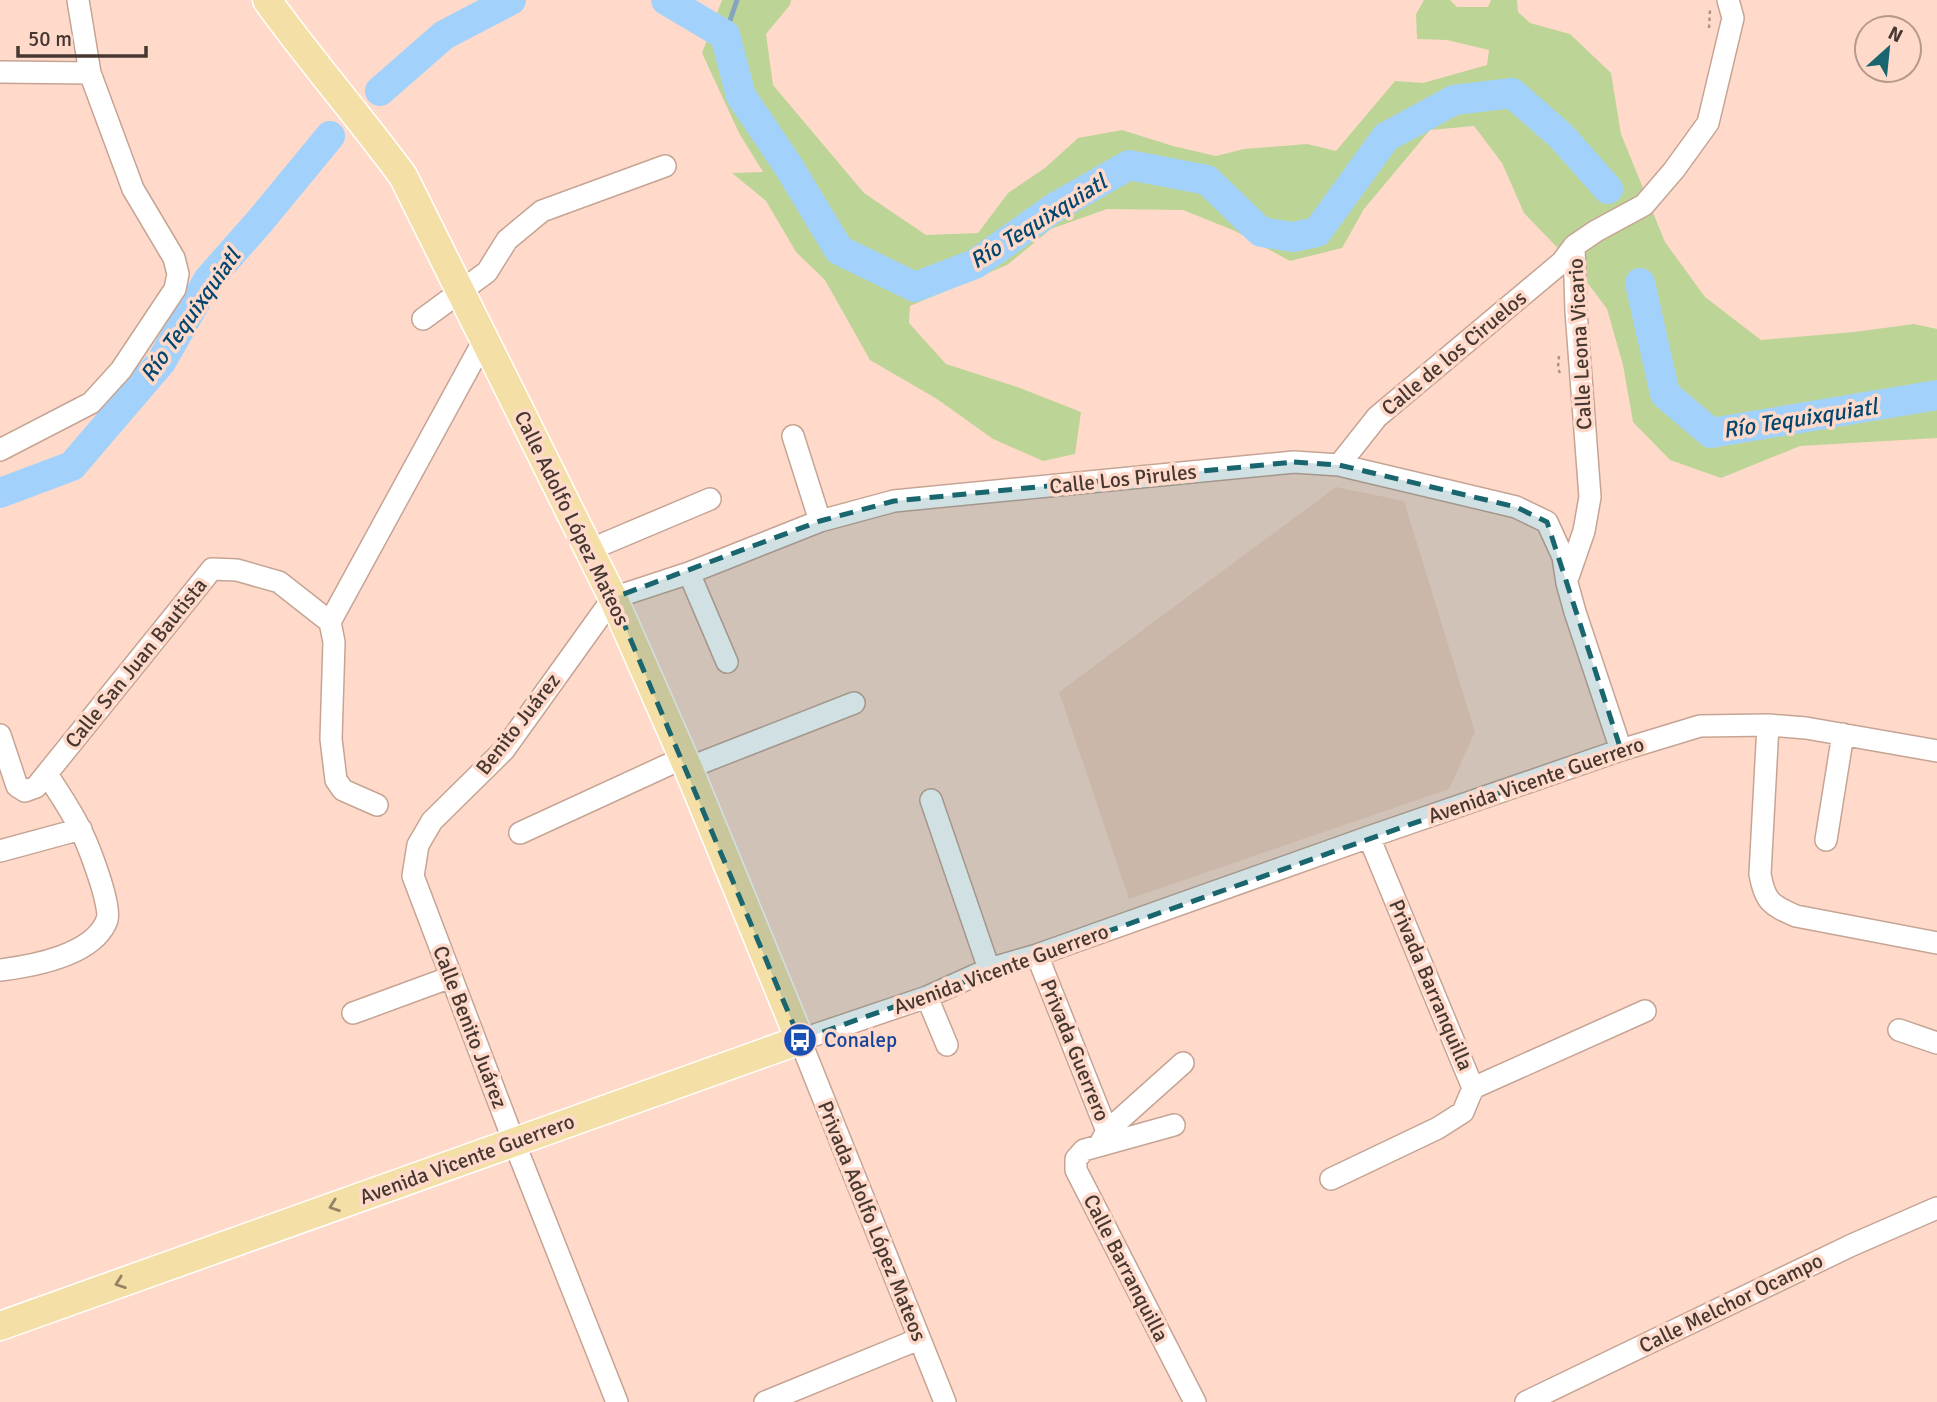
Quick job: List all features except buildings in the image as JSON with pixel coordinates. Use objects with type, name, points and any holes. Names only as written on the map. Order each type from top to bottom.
[{"type":"main road","name":"Calle Adolfo López Mateos","points":[[267,0],[403,176],[613,598],[800,1040]]},
{"type":"main road","points":[[287,28],[292,0]]},
{"type":"main road","name":"Avenida Vicente Guerrero","points":[[0,1326],[800,1040]]},
{"type":"street","points":[[0,450],[91,403],[121,370],[175,289],[178,274],[174,258],[133,189],[90,73],[78,0]]},
{"type":"street","name":"Calle Leona Vicario","points":[[1567,583],[1584,531],[1590,497],[1576,311],[1574,246],[1644,205],[1674,170],[1708,123],[1732,18],[1719,4]]},
{"type":"street","points":[[0,72],[90,73]]},
{"type":"street","points":[[423,319],[487,272],[507,240],[542,211],[665,166]]},
{"type":"street","name":"Calle de los Ciruelos","points":[[1339,465],[1377,417],[1562,261],[1574,246]]},
{"type":"street","points":[[377,805],[343,790],[336,779],[331,739],[334,642],[330,622],[484,340]]},
{"type":"street","points":[[793,436],[820,521]]},
{"type":"street","name":"Calle Los Pirules","points":[[613,598],[689,573],[820,521],[894,501],[1294,462],[1339,465],[1516,508],[1547,522],[1563,557],[1575,612],[1621,750]]},
{"type":"street","points":[[589,550],[710,499]]},
{"type":"street","name":"Calle San Juan Bautista","points":[[0,735],[18,786],[25,792],[36,787],[212,569],[237,570],[279,582],[330,622]]},
{"type":"street","points":[[689,573],[727,662]]},
{"type":"street","name":"Benito Juárez","points":[[418,845],[432,821],[503,750],[613,598]]},
{"type":"street","points":[[520,832],[685,763],[854,703]]},
{"type":"street","points":[[1768,725],[1760,874],[1764,894],[1777,908],[1796,916],[1937,943]]},
{"type":"street","name":"Avenida Vicente Guerrero","points":[[800,1040],[927,997],[989,969],[1037,956],[1369,837],[1621,750],[1700,726],[1768,725],[1806,728],[1937,751]]},
{"type":"street","points":[[1826,840],[1843,734]]},
{"type":"street","points":[[0,970],[57,959],[86,944],[101,931],[108,917],[106,899],[81,829],[47,774]]},
{"type":"street","points":[[931,800],[989,969]]},
{"type":"street","points":[[0,850],[81,829]]},
{"type":"street","name":"Privada Barranquilla","points":[[1331,1179],[1438,1128],[1463,1112],[1474,1088],[1369,837]]},
{"type":"street","name":"Calle Benito Juárez","points":[[418,845],[413,876],[617,1402]]},
{"type":"street","name":"Privada Guerrero","points":[[1037,956],[1103,1137]]},
{"type":"street","points":[[353,1013],[452,977]]},
{"type":"street","points":[[927,997],[947,1045]]},
{"type":"street","points":[[1474,1088],[1645,1010]]},
{"type":"street","points":[[1899,1030],[1937,1044]]},
{"type":"street","name":"Privada Adolfo López Mateos","points":[[800,1040],[945,1402]]},
{"type":"street","name":"Calle Barranquilla","points":[[1183,1063],[1103,1137],[1084,1150],[1076,1159],[1076,1170],[1195,1402]]},
{"type":"street","points":[[1103,1137],[1174,1125]]},
{"type":"street","name":"Calle Melchor Ocampo","points":[[1526,1402],[1852,1245],[1937,1208]]},
{"type":"street","points":[[765,1402],[919,1339]]},
{"type":"path","points":[[1709,29],[1719,4]]},
{"type":"path","points":[[1559,355],[1558,367],[1562,377]]},
{"type":"highlighted area","points":[[1294,462],[1339,465],[1516,507],[1547,522],[1621,750],[800,1040],[613,598],[820,521],[894,501]]},
{"type":"shaded area","points":[[1336,487],[1404,501],[1475,732],[1449,789],[1129,899],[1059,692]]},
{"type":"green space","points":[[722,0],[791,0],[790,5],[766,34],[773,85],[864,193],[926,235],[978,233],[1008,193],[1045,168],[1078,138],[1122,130],[1216,156],[1244,149],[1307,144],[1336,151],[1395,81],[1423,83],[1487,65],[1489,50],[1447,40],[1417,39],[1416,14],[1424,0],[1450,0],[1457,7],[1488,7],[1491,0],[1517,0],[1518,12],[1530,23],[1570,34],[1611,73],[1621,134],[1665,242],[1705,297],[1761,340],[1914,324],[1937,329],[1937,438],[1800,446],[1721,478],[1670,460],[1633,422],[1623,365],[1607,309],[1575,266],[1524,213],[1502,163],[1474,126],[1430,130],[1364,209],[1342,248],[1290,261],[1235,231],[1183,210],[1107,209],[1051,229],[1007,265],[910,306],[909,323],[946,364],[1020,388],[1081,412],[1075,454],[1043,461],[993,439],[937,399],[870,360],[825,280],[796,252],[766,201],[732,173],[763,172],[739,133],[702,53]]},
{"type":"waterway","name":"Río Tequixquiatl","points":[[380,91],[444,35],[511,0]]},
{"type":"waterway","name":"Río Tequixquiatl","points":[[666,0],[725,35],[741,96],[787,164],[839,250],[915,287],[975,264],[1054,208],[1129,165],[1207,180],[1261,232],[1293,237],[1317,232],[1386,137],[1454,100],[1512,93],[1562,137],[1608,189]]},
{"type":"waterway","points":[[725,35],[737,0]]},
{"type":"waterway","name":"Río Tequixquiatl","points":[[0,493],[72,466],[161,362],[208,280],[330,136]]},
{"type":"waterway","name":"Río Tequixquiatl","points":[[1640,283],[1665,394],[1711,433],[1937,395]]},
{"type":"place","name":"Conalep","points":[[800,1040]]}]
